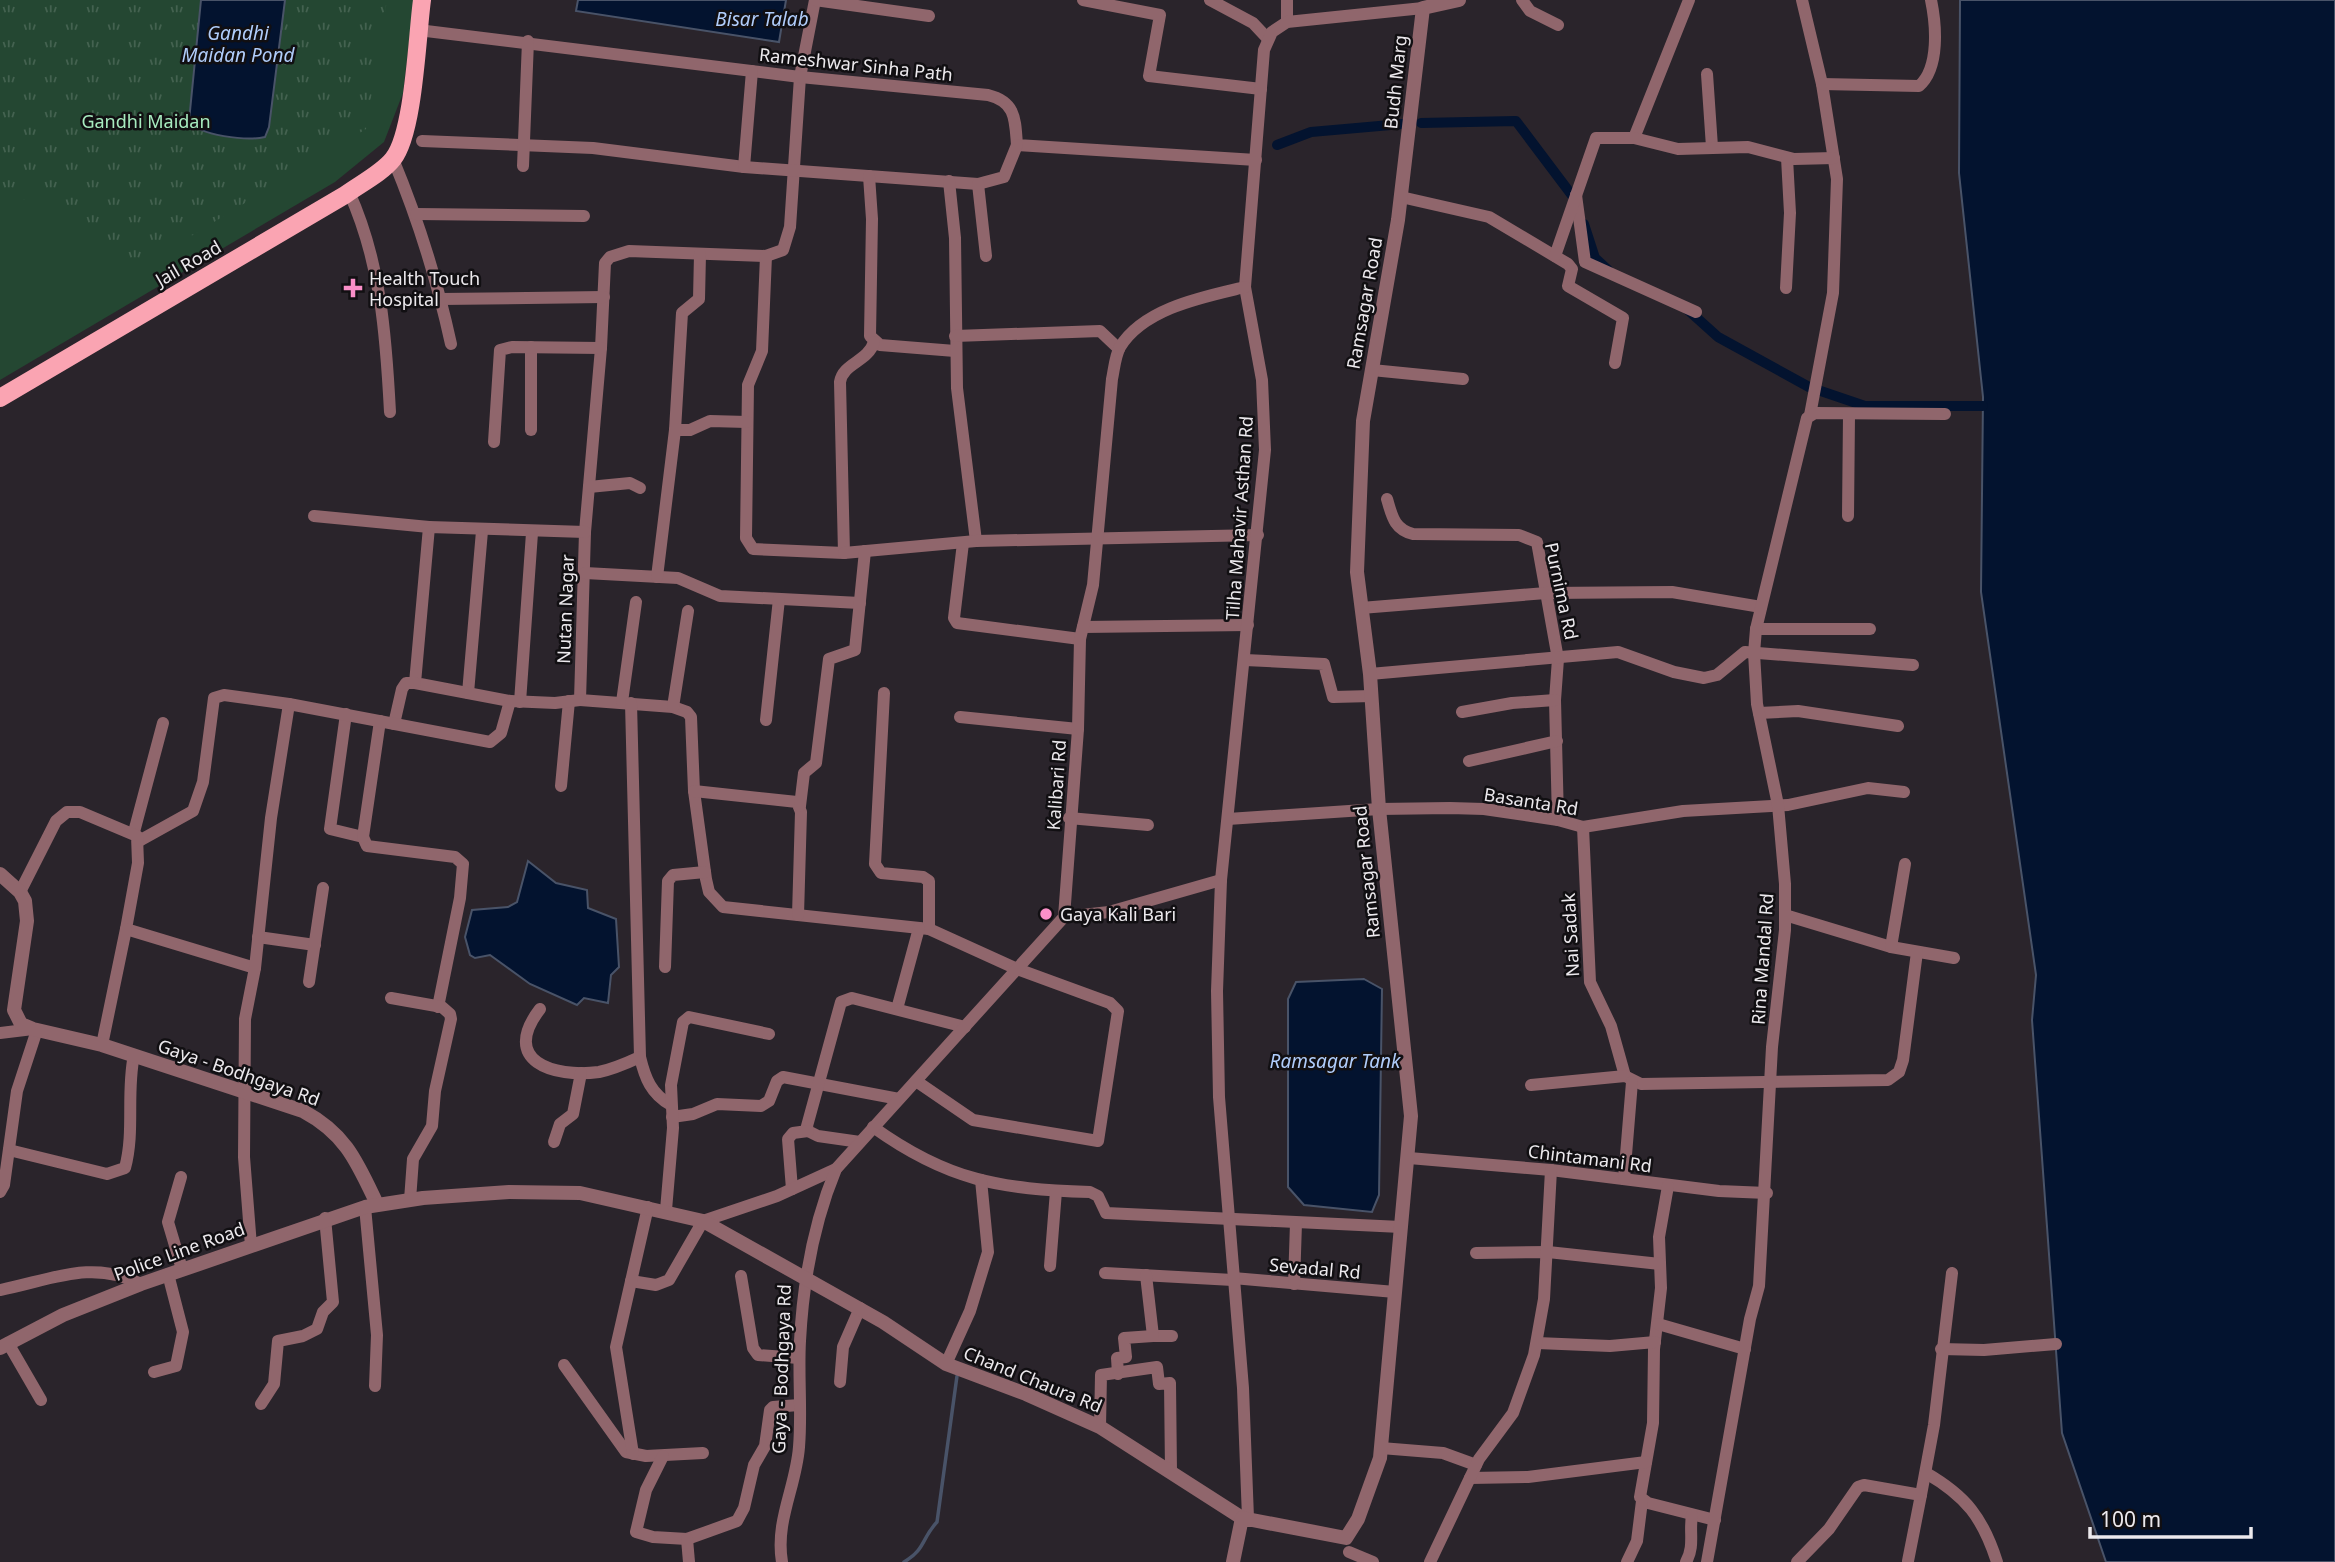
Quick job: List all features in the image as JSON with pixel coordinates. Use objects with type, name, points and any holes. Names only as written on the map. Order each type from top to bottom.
[{"type":"main road","points":[[393,159],[403,135],[410,99],[422,0]]},
{"type":"main road","name":"Jail Road","points":[[0,398],[349,192],[393,159]]},
{"type":"street","points":[[929,16],[815,0],[800,77],[788,240],[783,250],[766,256],[762,351],[748,385],[748,546],[762,551],[845,553],[970,542],[1258,535]]},
{"type":"street","points":[[1083,0],[1160,15],[1150,76],[1261,89]]},
{"type":"street","points":[[1210,0],[1253,23],[1268,39],[1287,22],[1423,8],[1460,0]]},
{"type":"street","points":[[1287,0],[1287,22]]},
{"type":"street","points":[[1522,0],[1530,10],[1558,25]]},
{"type":"street","points":[[1634,138],[1689,0]]},
{"type":"street","name":"Rina Mandal Rd","points":[[1707,1562],[1759,1286],[1767,1193],[1772,1047],[1785,915],[1778,805],[1759,713],[1754,653],[1756,629],[1796,469],[1801,436],[1810,415],[1833,293],[1837,179],[1822,84],[1802,0]]},
{"type":"street","points":[[1822,84],[1919,86],[1925,81],[1932,55],[1935,32],[1931,0]]},
{"type":"street","name":"Budh Marg","points":[[1401,197],[1423,8]]},
{"type":"street","name":"Rameshwar Sinha Path","points":[[418,30],[528,41],[800,77],[1000,98],[1009,104],[1015,115],[1017,145]]},
{"type":"street","name":"Tilha Mahavir Asthan Rd","points":[[1245,1518],[1242,1388],[1218,1081],[1217,991],[1221,880],[1258,535],[1265,414],[1245,287],[1261,89],[1268,39]]},
{"type":"street","points":[[523,166],[528,41]]},
{"type":"street","points":[[744,167],[752,71]]},
{"type":"street","points":[[1707,74],[1712,147]]},
{"type":"street","points":[[1555,256],[1596,138],[1634,138],[1678,149],[1748,146],[1787,158],[1834,159]]},
{"type":"street","points":[[422,141],[593,148],[793,172],[978,184],[1004,177],[1017,145],[1256,160]]},
{"type":"street","points":[[1786,288],[1790,213],[1787,158]]},
{"type":"street","points":[[393,159],[416,214],[451,344]]},
{"type":"street","points":[[845,553],[840,382],[844,371],[867,356],[874,342],[870,326],[872,231],[869,176]]},
{"type":"street","points":[[949,181],[954,238],[957,388],[970,542],[954,618],[957,623],[1082,633],[1248,625]]},
{"type":"street","points":[[978,184],[986,256]]},
{"type":"street","points":[[349,192],[364,226],[382,302],[390,412]]},
{"type":"street","points":[[1576,195],[1585,262],[1696,312]]},
{"type":"street","points":[[1401,197],[1489,217],[1571,267],[1568,286],[1621,315],[1615,363]]},
{"type":"street","name":"Ramsagar Road","points":[[1348,1551],[1375,1476],[1381,1448],[1411,1116],[1379,809],[1370,674],[1357,572],[1360,448],[1401,197]]},
{"type":"street","points":[[416,214],[584,216]]},
{"type":"street","name":"Nutan Nagar","points":[[561,786],[575,700],[585,532],[601,348],[603,272],[610,257],[629,251],[766,256]]},
{"type":"street","points":[[657,577],[675,430],[682,313],[699,299],[700,254]]},
{"type":"street","points":[[955,336],[1100,331],[1119,348],[1144,321],[1208,296],[1245,287]]},
{"type":"street","points":[[441,299],[604,297]]},
{"type":"street","points":[[874,342],[955,351]]},
{"type":"street","points":[[531,347],[531,430]]},
{"type":"street","points":[[494,442],[498,355],[505,348],[601,348]]},
{"type":"street","name":"Kalibari Rd","points":[[1064,917],[1082,633],[1093,584],[1112,379],[1119,348]]},
{"type":"street","points":[[1372,370],[1463,379]]},
{"type":"street","points":[[1810,415],[1945,414]]},
{"type":"street","points":[[1847,516],[1849,415]]},
{"type":"street","points":[[675,430],[690,430],[710,421],[747,422]]},
{"type":"street","points":[[589,487],[630,483],[640,488]]},
{"type":"street","name":"Purnima Rd","points":[[1387,499],[1394,521],[1401,531],[1412,534],[1519,535],[1533,538],[1536,542],[1559,659],[1555,700],[1558,820]]},
{"type":"street","points":[[314,516],[482,531],[585,532]]},
{"type":"street","points":[[415,683],[429,527]]},
{"type":"street","points":[[468,693],[482,531]]},
{"type":"street","points":[[20,892],[56,821],[67,812],[80,812],[136,836],[193,811],[203,782],[214,698],[224,695],[289,704],[491,742],[501,733],[515,701],[533,533]]},
{"type":"street","points":[[797,915],[800,806],[804,773],[816,763],[829,659],[835,654],[852,653],[855,649],[865,551]]},
{"type":"street","points":[[584,573],[693,582],[720,596],[860,603]]},
{"type":"street","points":[[1361,608],[1546,593],[1691,593],[1761,607]]},
{"type":"street","points":[[766,720],[779,599]]},
{"type":"street","points":[[636,602],[627,702],[640,1057],[648,1083],[671,1111],[693,1114],[725,1103],[761,1106],[769,1101],[777,1081],[783,1077],[899,1099]]},
{"type":"street","points":[[673,707],[688,611]]},
{"type":"street","points":[[1756,629],[1870,629]]},
{"type":"street","points":[[1370,674],[1625,653],[1674,672],[1704,678],[1717,675],[1741,652],[1913,665]]},
{"type":"street","points":[[1245,660],[1324,664],[1333,697],[1372,696]]},
{"type":"street","points":[[394,724],[402,689],[406,683],[515,701],[627,702],[673,707],[687,712],[691,717],[694,791],[705,872],[709,892],[723,907],[924,928],[1017,969],[1110,1003],[1118,1011],[1098,1141],[974,1119],[916,1081]]},
{"type":"street","points":[[884,692],[875,864],[881,873],[923,877],[929,881],[924,928],[897,1009]]},
{"type":"street","points":[[1462,712],[1512,703],[1555,700]]},
{"type":"street","points":[[251,1246],[244,1157],[247,1093],[245,1019],[256,968],[271,818],[289,704]]},
{"type":"street","points":[[1759,713],[1798,711],[1898,726]]},
{"type":"street","points":[[346,715],[330,826],[334,832],[363,837]]},
{"type":"street","points":[[960,717],[1078,729]]},
{"type":"street","points":[[380,721],[363,837],[367,846],[455,857],[463,864],[460,898],[438,1007]]},
{"type":"street","points":[[102,1045],[126,929],[136,836],[163,723]]},
{"type":"street","points":[[1469,761],[1558,741]]},
{"type":"street","name":"Basanta Rd","points":[[1228,819],[1379,809],[1484,809],[1558,820],[1583,827],[1683,811],[1778,805],[1867,788],[1904,792]]},
{"type":"street","points":[[694,791],[790,800],[800,806]]},
{"type":"street","points":[[1069,818],[1148,825]]},
{"type":"street","name":"Nai Sadak","points":[[1583,827],[1590,982],[1611,1026],[1629,1079],[1624,1179]]},
{"type":"street","points":[[1891,947],[1905,864]]},
{"type":"street","points":[[665,967],[668,881],[673,875],[705,872]]},
{"type":"street","points":[[0,874],[20,892],[25,901],[27,921],[14,1010],[21,1024],[35,1030]]},
{"type":"street","points":[[807,1279],[824,1197],[836,1169],[1064,917],[1109,912],[1221,880]]},
{"type":"street","points":[[309,982],[323,888]]},
{"type":"street","points":[[1785,915],[1891,947],[1954,958]]},
{"type":"street","points":[[126,929],[256,968]]},
{"type":"street","points":[[258,937],[315,945]]},
{"type":"street","points":[[1531,1085],[1629,1079],[1772,1083],[1894,1077],[1903,1060],[1917,952]]},
{"type":"street","points":[[391,998],[447,1010],[451,1019],[435,1091],[432,1126],[413,1159],[410,1200]]},
{"type":"street","points":[[808,1131],[808,1119],[817,1083],[845,998],[965,1027]]},
{"type":"street","points":[[540,1009],[525,1036],[529,1055],[548,1069],[581,1073],[611,1069],[640,1057]]},
{"type":"street","points":[[666,1210],[671,1085],[685,1018],[769,1034]]},
{"type":"street","points":[[0,1032],[35,1030]]},
{"type":"street","points":[[0,1192],[4,1185],[20,1077],[30,1060],[35,1030]]},
{"type":"street","name":"Gaya - Bodhgaya Rd","points":[[35,1030],[102,1045],[303,1111],[325,1123],[355,1157],[371,1205],[509,1192],[580,1193],[666,1210],[703,1221],[807,1279],[799,1358],[799,1449],[781,1525],[782,1562]]},
{"type":"street","points":[[9,1150],[107,1174],[125,1168],[130,1142],[128,1089],[134,1055]]},
{"type":"street","points":[[554,1142],[560,1124],[573,1114],[581,1073]]},
{"type":"street","points":[[873,1127],[920,1159],[981,1180],[1094,1194],[1098,1196],[1103,1209],[1111,1214],[1401,1227]]},
{"type":"street","points":[[792,1189],[788,1139],[793,1133],[808,1131],[818,1136],[860,1142]]},
{"type":"street","name":"Chintamani Rd","points":[[1409,1158],[1551,1170],[1668,1186],[1767,1193]]},
{"type":"street","points":[[631,1281],[656,1285],[668,1280],[703,1221],[792,1189],[836,1169]]},
{"type":"street","points":[[1430,1562],[1476,1465],[1513,1413],[1537,1343],[1548,1252],[1551,1170]]},
{"type":"street","points":[[154,1372],[176,1366],[183,1341],[168,1222],[181,1177]]},
{"type":"street","points":[[946,1364],[970,1311],[988,1252],[981,1180]]},
{"type":"street","points":[[1631,1561],[1639,1531],[1642,1501],[1640,1492],[1653,1423],[1660,1227],[1668,1186]]},
{"type":"street","points":[[1051,1266],[1056,1191]]},
{"type":"street","points":[[371,1205],[377,1335],[375,1386]]},
{"type":"street","name":"Police Line Road","points":[[4,1346],[63,1315],[141,1284],[325,1218],[371,1205]]},
{"type":"street","points":[[633,1454],[616,1347],[648,1207]]},
{"type":"street","points":[[261,1404],[274,1384],[278,1341],[303,1336],[317,1329],[323,1312],[333,1302],[325,1218]]},
{"type":"street","points":[[1294,1284],[1296,1223]]},
{"type":"street","points":[[1476,1253],[1548,1252],[1660,1264]]},
{"type":"street","points":[[0,1290],[88,1271],[122,1274],[141,1284]]},
{"type":"street","name":"Sevadal Rd","points":[[1105,1273],[1233,1279],[1395,1292]]},
{"type":"street","points":[[1908,1561],[1926,1473],[1952,1273]]},
{"type":"street","points":[[1146,1275],[1153,1336]]},
{"type":"street","points":[[741,1276],[753,1348],[758,1355],[799,1358]]},
{"type":"street","name":"Chand Chaura Rd","points":[[807,1279],[860,1308],[946,1364],[1026,1394],[1100,1427],[1245,1518]]},
{"type":"street","points":[[840,1382],[843,1348],[860,1308]]},
{"type":"street","points":[[1658,1324],[1745,1349]]},
{"type":"street","points":[[1118,1374],[1117,1358],[1126,1357],[1118,1338],[1172,1336]]},
{"type":"street","points":[[1537,1343],[1602,1346],[1655,1342]]},
{"type":"street","points":[[1941,1349],[1984,1350],[2056,1344]]},
{"type":"street","points":[[4,1346],[41,1400]]},
{"type":"street","points":[[564,1364],[621,1448],[633,1454],[704,1454]]},
{"type":"street","points":[[1100,1427],[1101,1375],[1118,1374],[1121,1370],[1157,1367],[1159,1384],[1170,1383],[1171,1472]]},
{"type":"street","points":[[663,1456],[643,1497],[636,1532],[653,1537],[687,1539],[737,1521],[744,1508],[754,1465],[765,1446],[770,1410],[799,1405]]},
{"type":"street","points":[[1381,1448],[1443,1453],[1476,1465]]},
{"type":"street","points":[[1470,1478],[1528,1477],[1646,1462]]},
{"type":"street","points":[[1926,1473],[1958,1492],[1972,1508],[1997,1562]]},
{"type":"street","points":[[1797,1562],[1829,1529],[1858,1487],[1873,1486],[1921,1495]]},
{"type":"street","points":[[1642,1501],[1716,1520]]},
{"type":"street","points":[[1686,1562],[1693,1541],[1690,1529],[1692,1515]]},
{"type":"street","points":[[1234,1562],[1245,1518],[1348,1551],[1373,1562]]},
{"type":"street","points":[[687,1539],[688,1562]]},
{"type":"green space","name":"Gandhi Maidan","points":[[0,0],[414,0],[403,93],[384,142],[335,182],[0,380]]},
{"type":"green space","name":"Gandhi Maidan","points":[[0,0],[387,0],[366,129],[139,268],[37,192],[0,213]]},
{"type":"water","name":"Gandhi Maidan Pond","points":[[201,0],[285,0],[269,127],[265,137],[213,134],[189,121]]},
{"type":"water","name":"Bisar Talab","points":[[578,0],[786,0],[779,42],[576,11]]},
{"type":"water","points":[[1960,0],[2335,0],[2335,1562],[2106,1562],[2062,1433],[2032,1020],[2036,975],[1981,592],[1983,397],[1959,173]]},
{"type":"water","points":[[528,861],[556,883],[587,890],[588,908],[616,919],[619,967],[611,975],[608,1003],[584,998],[577,1005],[530,984],[490,955],[475,958],[470,955],[465,937],[472,910],[508,907],[517,902]]},
{"type":"water","name":"Ramsagar Tank","points":[[1364,979],[1382,989],[1379,1195],[1372,1212],[1304,1205],[1288,1187],[1288,999],[1296,982]]},
{"type":"waterway","points":[[1421,123],[1516,121],[1577,202]]},
{"type":"waterway","points":[[1277,145],[1311,132],[1402,124]]},
{"type":"waterway","points":[[1584,224],[1595,258],[1608,270]]},
{"type":"waterway","points":[[1688,310],[1718,337],[1809,387],[1865,406],[1983,406]]},
{"type":"waterway","points":[[904,1562],[916,1553],[937,1522],[957,1376]]},
{"type":"place","name":"Health Touch Hospital","points":[[353,288]]},
{"type":"place","name":"Gaya Kali Bari","points":[[1046,914]]}]
